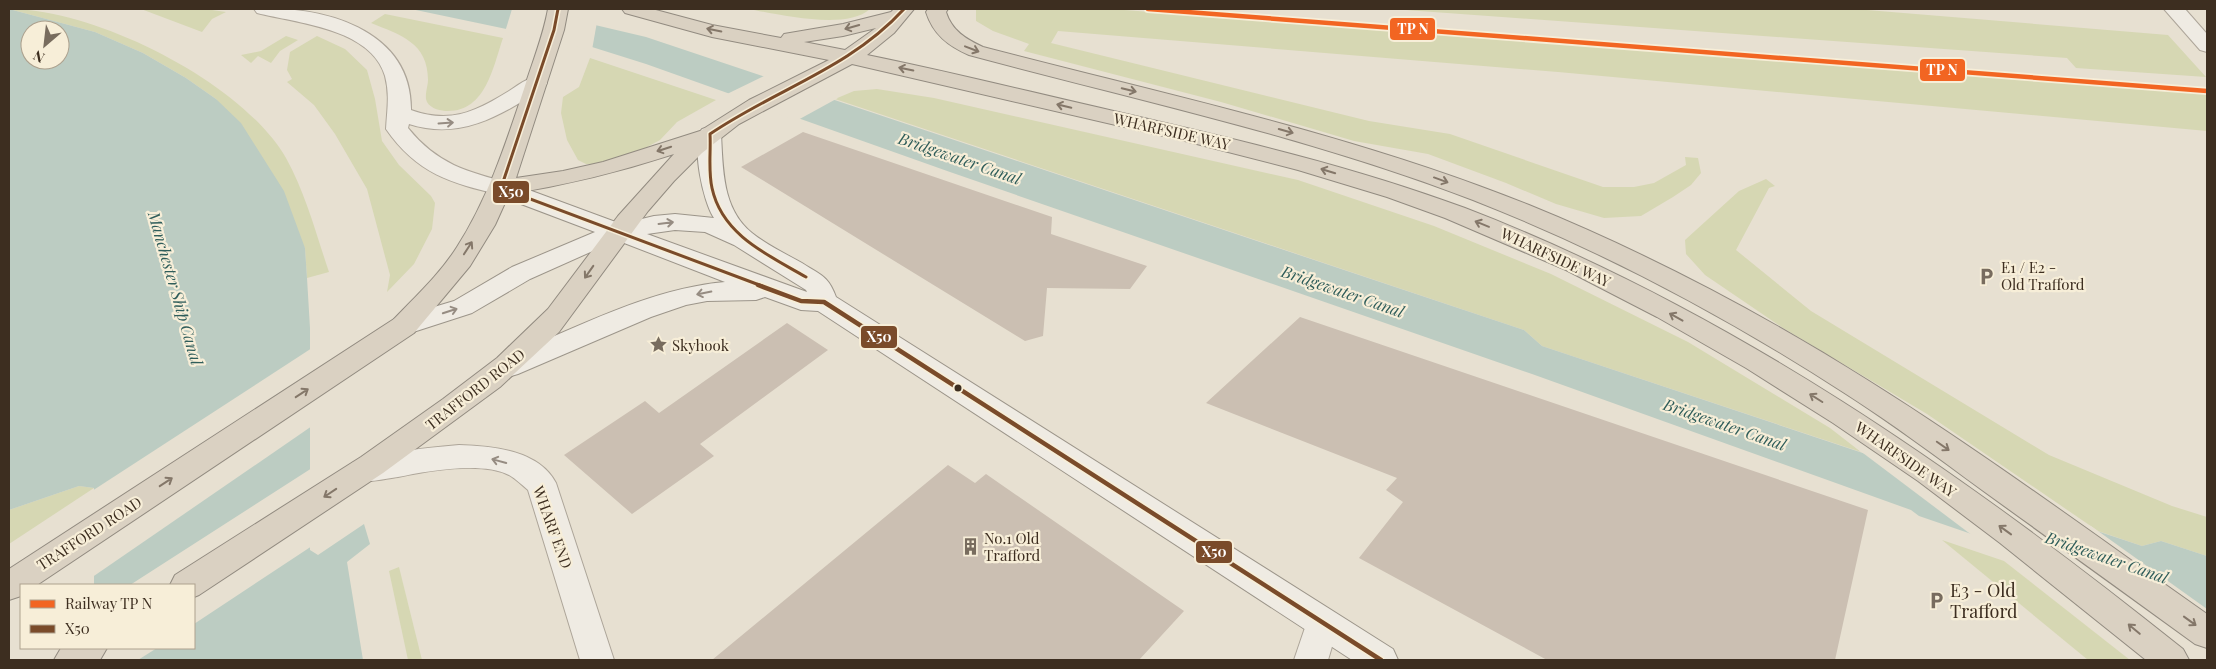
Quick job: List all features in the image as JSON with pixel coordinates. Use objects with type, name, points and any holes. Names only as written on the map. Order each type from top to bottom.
[{"type":"highway","points":[[632,9],[654,16],[753,38],[811,36],[901,13]]},
{"type":"highway","name":"TRAFFORD ROAD","points":[[9,586],[404,326],[443,282],[467,251],[501,188],[554,30],[558,10]]},
{"type":"highway","name":"TRAFFORD ROAD","points":[[189,584],[363,471],[508,367],[555,318],[618,233],[655,187],[686,154],[710,134],[754,106],[848,57],[874,39],[901,13]]},
{"type":"highway","name":"WHARFSIDE WAY","points":[[938,13],[948,35],[976,51],[1200,108],[1343,148],[1409,169],[1524,213],[1589,242],[1716,305],[1810,358],[1903,418],[2207,633]]},
{"type":"highway","name":"WHARFSIDE WAY","points":[[753,38],[848,57],[1248,149],[1336,174],[1482,223],[1588,271],[1671,314],[1761,364],[1858,424],[2089,591],[2171,660]]},
{"type":"highway","name":"TRAFFORD ROAD","points":[[501,188],[564,178],[610,167],[710,134]]},
{"type":"highway","points":[[71,660],[88,649]]},
{"type":"street","points":[[264,9],[340,27],[369,42],[379,51],[394,71],[398,93],[399,113],[397,129],[415,150],[439,170],[458,178],[501,188],[801,301],[824,302],[1381,660]]},
{"type":"street","points":[[2174,9],[2207,46]]},
{"type":"street","points":[[399,113],[426,122],[447,124],[464,121],[486,113],[536,83]]},
{"type":"street","points":[[710,134],[712,187],[715,198],[731,227],[743,239]]},
{"type":"street","points":[[404,326],[463,307],[544,262],[586,244],[618,233],[654,224],[675,222],[709,225],[743,239],[818,285],[824,302]]},
{"type":"street","points":[[508,367],[638,311],[671,300],[720,290],[787,295]]},
{"type":"street","name":"WHARF END","points":[[363,471],[438,459],[492,459],[518,466],[541,483],[597,660]]},
{"type":"street","points":[[1311,660],[1322,622]]},
{"type":"green space","points":[[9,9],[44,12],[83,22],[123,36],[164,55],[202,77],[236,103],[265,130],[286,158],[305,200],[329,272],[307,278],[305,248],[216,99],[186,78],[143,53],[95,32],[70,25],[70,20],[50,20]]},
{"type":"green space","points":[[141,9],[205,9],[226,12],[212,19],[202,32]]},
{"type":"green space","points":[[748,9],[870,9],[859,16],[828,20],[793,17]]},
{"type":"green space","points":[[976,9],[1112,9],[2207,94],[2207,131],[1558,72],[1058,31],[1051,43],[1369,121],[1450,134],[1603,187],[1634,187],[1654,183],[1686,165],[1685,157],[1698,158],[1701,173],[1691,185],[1673,197],[1641,216],[1604,218],[1556,204],[1428,154],[1354,141],[1221,102],[1024,51],[1029,44],[993,31],[976,21]]},
{"type":"green space","points":[[1392,9],[1855,9],[2168,35],[2206,77],[2076,68],[2067,58]]},
{"type":"green space","points":[[385,14],[503,38],[491,74],[479,96],[471,104],[461,109],[445,111],[431,106],[426,100],[427,67],[418,49],[411,42],[393,32],[371,23]]},
{"type":"green space","points":[[286,36],[298,40],[280,51],[271,63],[258,56],[251,63],[241,55],[261,51]]},
{"type":"green space","points":[[317,36],[345,49],[367,70],[375,99],[382,141],[399,165],[431,196],[435,203],[432,229],[414,264],[387,292],[390,275],[367,189],[335,134],[314,105],[287,82],[292,79],[287,70],[290,52]]},
{"type":"green space","points":[[590,58],[716,100],[677,122],[660,140],[636,153],[598,164],[586,164],[578,160],[567,140],[561,113],[563,97],[579,87]]},
{"type":"green space","points":[[877,89],[934,98],[1298,180],[1434,226],[1551,274],[1688,342],[1830,428],[1861,452],[1542,346],[1524,330],[835,99],[854,91]]},
{"type":"green space","points":[[1766,179],[1775,186],[1769,188],[1736,250],[1811,311],[2049,455],[2172,506],[2207,517],[2207,556],[2161,541],[2142,546],[2098,531],[1927,414],[1783,328],[1705,275],[1686,254],[1685,240],[1739,191]]},
{"type":"green space","points":[[79,486],[94,488],[9,544],[9,510]]},
{"type":"green space","points":[[1942,540],[2004,561],[2130,660],[2088,660]]},
{"type":"green space","points":[[399,567],[422,660],[408,660],[389,571]]},
{"type":"water","name":"Manchester Ship Canal","points":[[9,9],[50,20],[20,20],[20,70],[70,70],[70,25],[95,32],[143,53],[186,78],[216,99],[241,123],[284,191],[305,248],[310,328],[310,550],[318,555],[364,524],[370,544],[347,562],[363,660],[93,660],[94,649],[195,649],[195,584],[94,584],[94,488],[79,486],[9,510]]},
{"type":"water","name":"Bridgewater Canal","points":[[411,9],[527,9],[646,37],[1524,330],[1542,346],[2142,546],[2161,541],[2207,556],[2207,615],[1919,516],[1911,510],[1532,374],[950,172],[646,64],[592,47]]},
{"type":"pier","points":[[512,9],[538,9],[597,22],[592,50],[505,32]]},
{"type":"pier","points":[[768,74],[838,98],[796,121],[727,94]]},
{"type":"pier","points":[[312,348],[312,426],[91,578],[92,491]]},
{"type":"pier","points":[[1855,447],[2091,526],[2207,609],[2207,618],[1977,539]]},
{"type":"pier","points":[[312,468],[312,546],[195,623],[195,584],[132,584]]},
{"type":"pier","points":[[91,649],[155,649],[138,660],[91,660]]},
{"type":"building","points":[[803,132],[1052,217],[1051,234],[1147,266],[1130,289],[1047,288],[1043,336],[1025,341],[741,167]]},
{"type":"building","points":[[1300,317],[1868,510],[1835,660],[1547,660],[1359,558],[1403,502],[1386,490],[1397,478],[1206,403]]},
{"type":"building","points":[[787,323],[828,350],[700,444],[714,456],[632,514],[564,455],[645,401],[659,413]]},
{"type":"building","name":"No.1 Old Trafford","points":[[948,465],[975,483],[986,474],[1184,611],[1139,660],[712,660]]},
{"type":"transit line","name":"X50","points":[[558,9],[554,30],[501,188],[801,301],[824,302],[1381,660]]},
{"type":"transit line","name":"X50","points":[[806,277],[748,242],[725,219],[717,204],[712,188],[710,134],[752,107],[855,53],[873,40],[904,9]]},
{"type":"transit line","points":[[1148,9],[2207,91]]},
{"type":"place","name":"E1 / E2 - Old Trafford","points":[[1987,276]]},
{"type":"place","name":"Skyhook","points":[[658,345]]},
{"type":"place","name":"No.1 Old Trafford","points":[[970,547]]},
{"type":"place","name":"E3 - Old Trafford","points":[[1936,600]]}]
